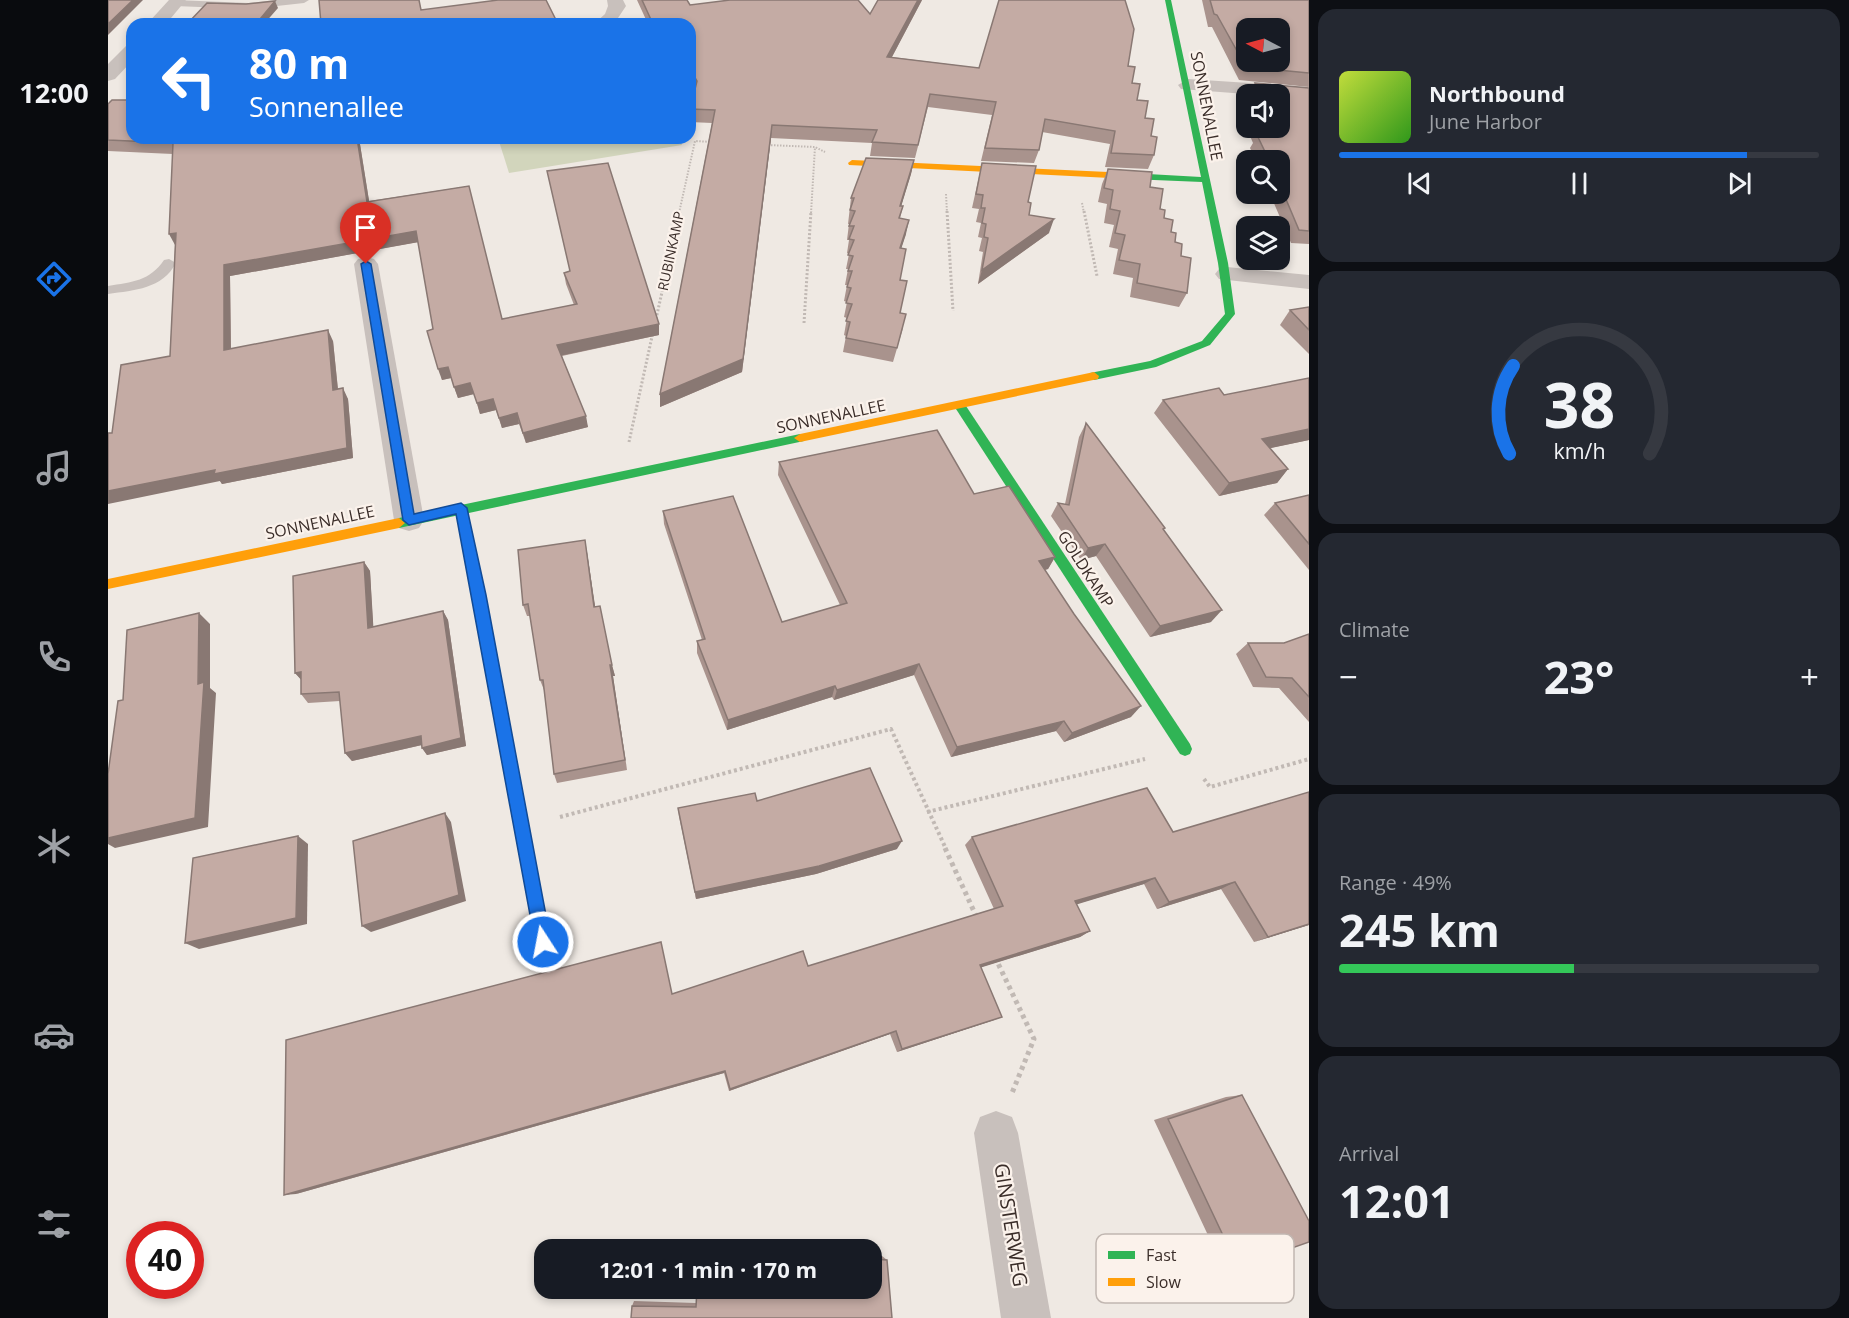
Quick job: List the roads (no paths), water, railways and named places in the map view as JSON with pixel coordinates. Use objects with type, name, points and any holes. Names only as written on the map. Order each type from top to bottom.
[{"type":"street","points":[[611,18],[617,6],[615,0]]},
{"type":"street","name":"SONNENALLEE","points":[[108,584],[461,508],[621,478],[1152,364],[1206,343],[1230,314],[1227,274],[1204,180],[1188,85],[1168,0]]},
{"type":"street","points":[[161,18],[177,1]]},
{"type":"street","points":[[109,74],[126,56]]},
{"type":"street","points":[[109,74],[126,73]]},
{"type":"street","points":[[1188,85],[1309,93]]},
{"type":"street","points":[[852,163],[1204,180]]},
{"type":"street","points":[[366,264],[409,520]]},
{"type":"street","points":[[1227,274],[1309,282]]},
{"type":"street","name":"GOLDKAMP","points":[[960,406],[1185,749]]},
{"type":"street","points":[[461,508],[543,942]]},
{"type":"street","name":"GINSTERWEG","points":[[996,1133],[1026,1318]]},
{"type":"lane","points":[[177,1],[249,6],[304,0]]},
{"type":"lane","points":[[108,290],[152,282],[166,270],[169,263]]}]
